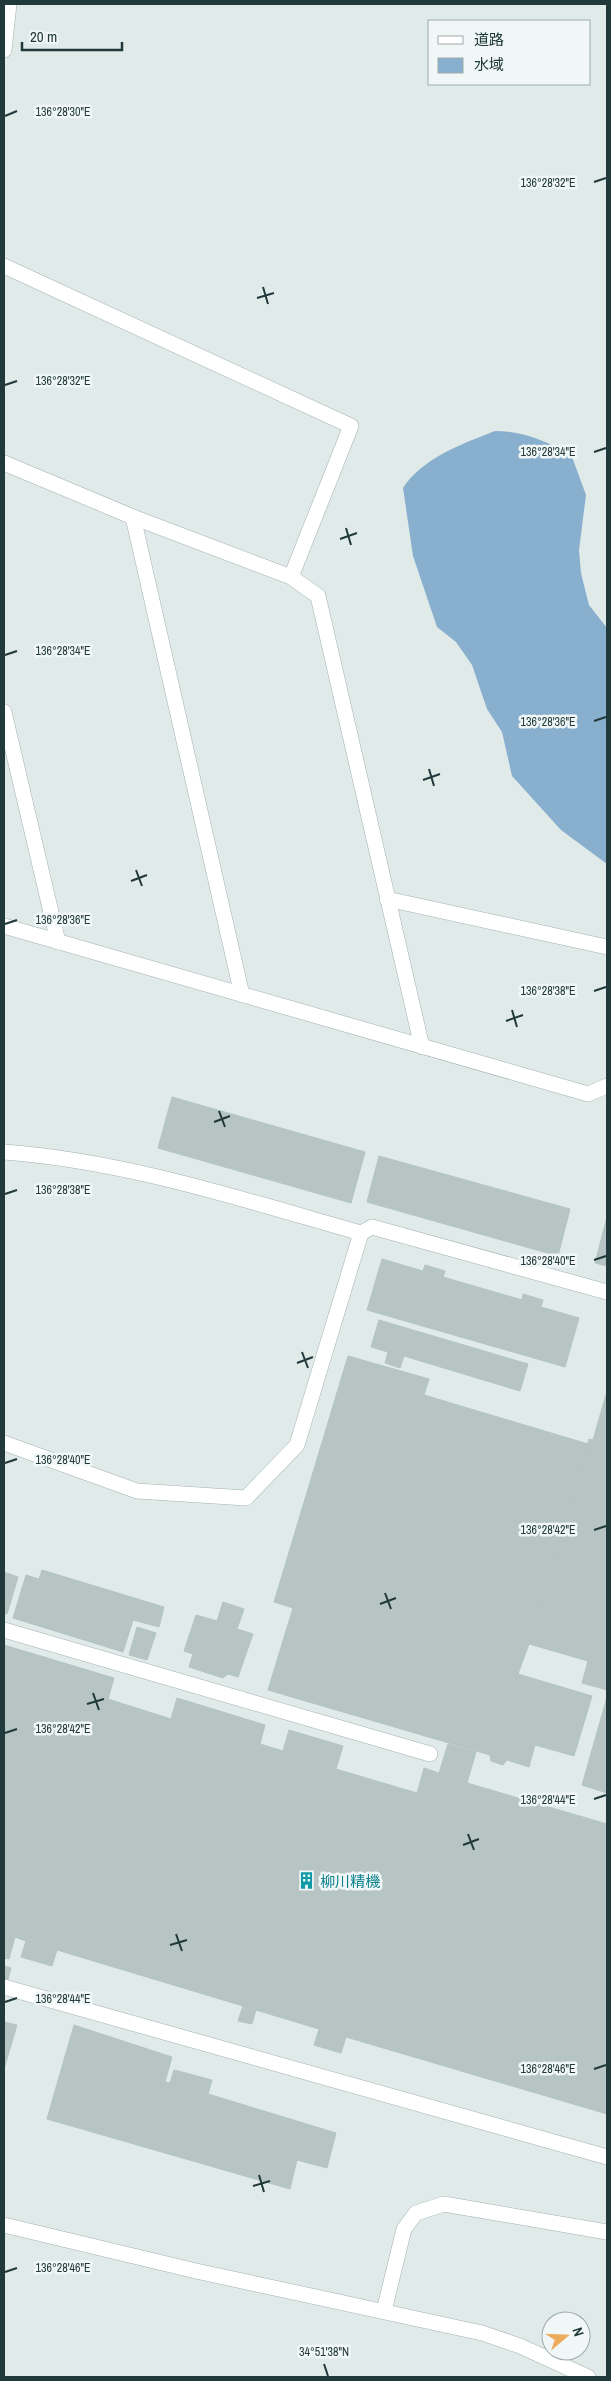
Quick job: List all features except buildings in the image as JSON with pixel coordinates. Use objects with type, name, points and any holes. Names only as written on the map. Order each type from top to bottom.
[{"type":"street","points":[[4,50],[9,4]]},
{"type":"street","points":[[4,266],[351,426],[291,577]]},
{"type":"street","points":[[4,463],[133,517],[291,577],[318,596],[422,1047]]},
{"type":"street","points":[[133,517],[242,995]]},
{"type":"street","points":[[4,712],[58,942]]},
{"type":"street","points":[[387,898],[607,947]]},
{"type":"street","points":[[4,926],[588,1094],[607,1086]]},
{"type":"street","points":[[4,1152],[80,1161],[190,1184],[361,1233]]},
{"type":"street","points":[[4,1443],[137,1491],[246,1498],[297,1445],[361,1233],[372,1227],[607,1292]]},
{"type":"street","points":[[4,1630],[430,1754]]},
{"type":"street","points":[[4,1987],[607,2157]]},
{"type":"street","points":[[384,2312],[404,2229],[416,2213],[444,2204],[607,2232]]},
{"type":"street","points":[[4,2225],[196,2271],[482,2333],[520,2346],[588,2377]]},
{"type":"water","points":[[495,431],[525,435],[571,454],[586,495],[579,550],[581,573],[589,605],[607,628],[607,864],[561,830],[512,776],[502,732],[487,709],[472,665],[456,642],[437,627],[413,556],[403,488],[411,477],[432,460],[457,446]]},
{"type":"place","name":"柳川精機","points":[[306,1881]]}]
